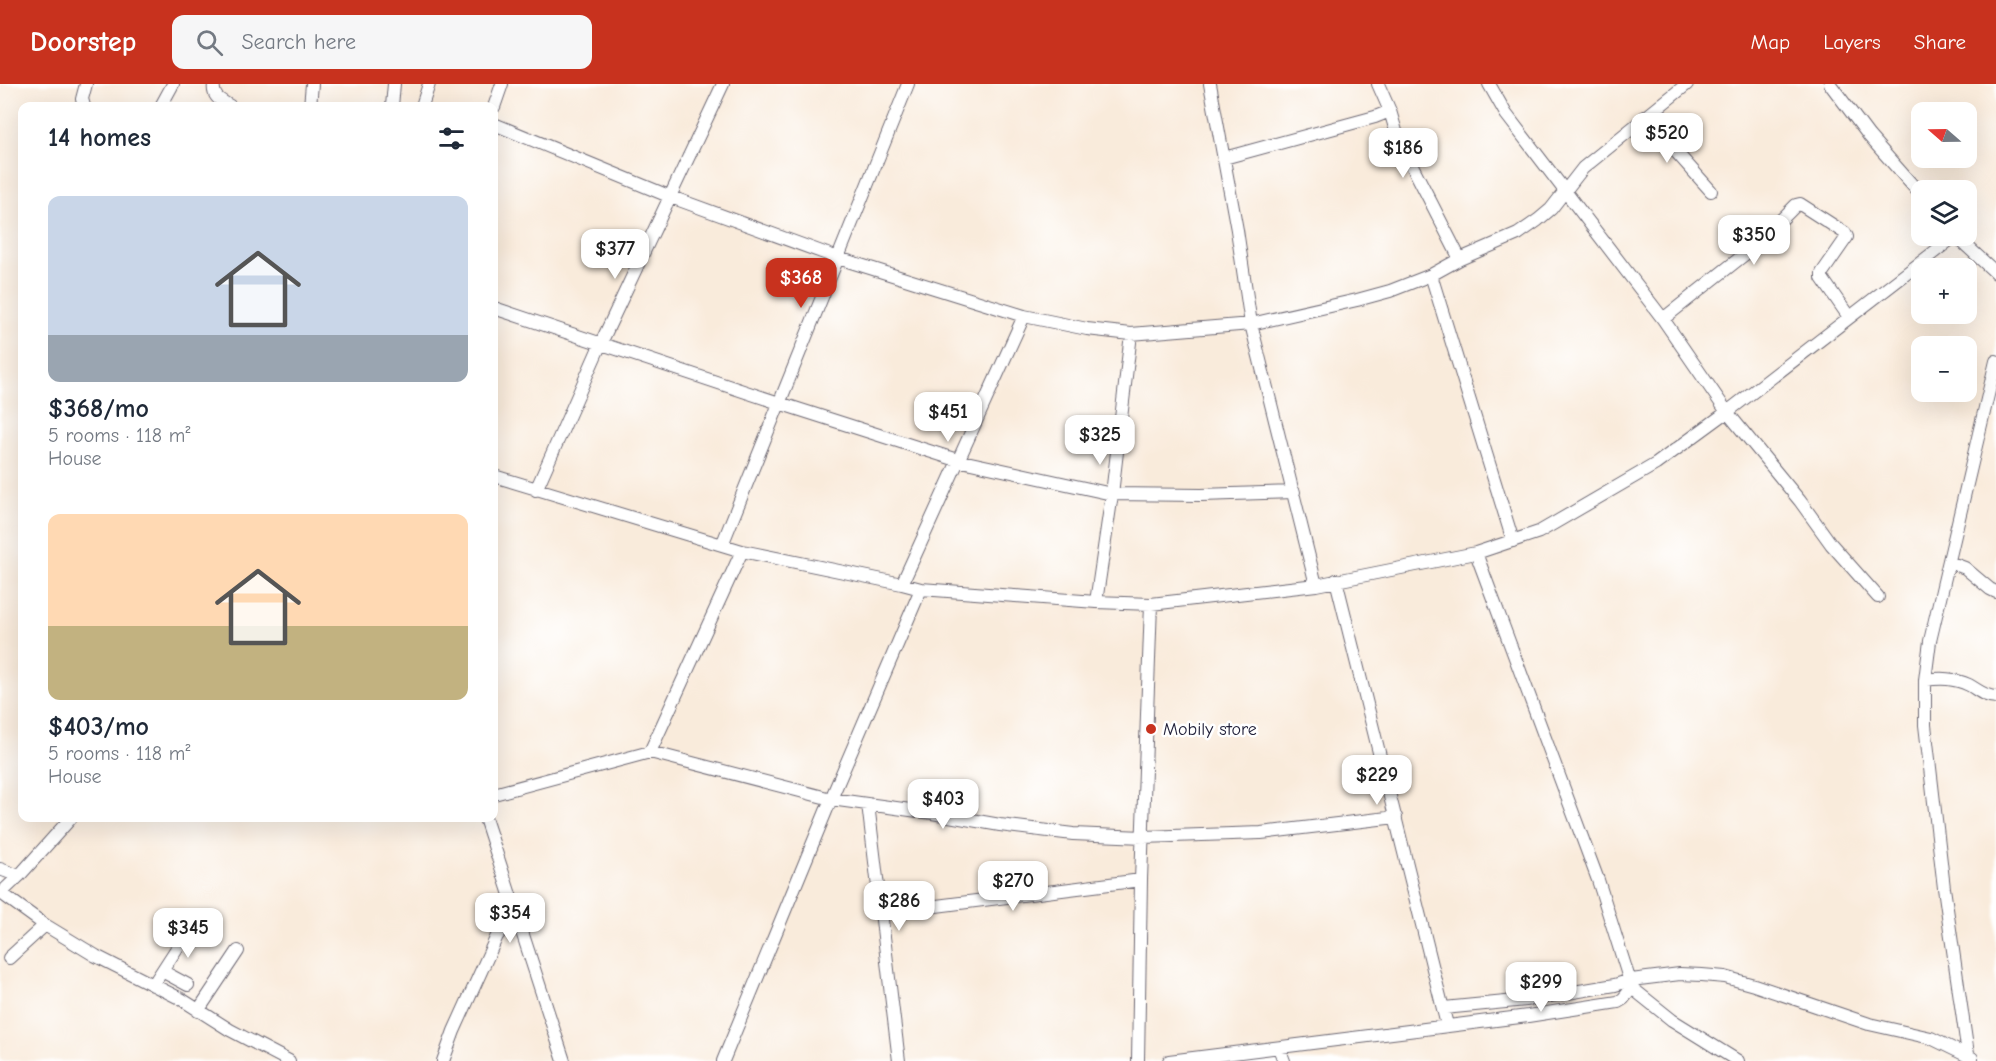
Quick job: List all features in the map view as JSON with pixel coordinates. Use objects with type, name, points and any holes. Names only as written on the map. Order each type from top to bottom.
[{"type":"street","points":[[83,102],[87,84]]},
{"type":"street","points":[[163,102],[173,84]]},
{"type":"street","points":[[214,84],[216,98],[223,102]]},
{"type":"street","points":[[310,102],[312,84]]},
{"type":"street","points":[[392,102],[394,84]]},
{"type":"street","points":[[426,102],[429,84]]},
{"type":"street","points":[[496,102],[502,84]]},
{"type":"street","points":[[536,490],[601,343],[723,84]]},
{"type":"street","points":[[722,545],[908,84]]},
{"type":"street","points":[[1210,84],[1251,324],[1316,585]]},
{"type":"street","points":[[1378,84],[1390,111],[1398,138],[1460,259]]},
{"type":"street","points":[[1489,84],[1506,114],[1663,319],[1727,412],[1800,501],[1831,544],[1878,597]]},
{"type":"street","points":[[498,126],[671,197],[838,258],[1024,316],[1087,329],[1131,334],[1251,324],[1357,300],[1390,291],[1431,275],[1460,259],[1518,234],[1551,209],[1583,168],[1687,84]]},
{"type":"street","points":[[1830,84],[1869,136],[1911,184]]},
{"type":"street","points":[[1224,158],[1390,111]]},
{"type":"street","points":[[1645,117],[1711,191]]},
{"type":"street","points":[[1663,319],[1754,247],[1800,204],[1845,233],[1847,237],[1822,273],[1822,278],[1850,317]]},
{"type":"street","points":[[498,477],[742,551],[902,584],[921,590],[1151,604],[1316,585],[1476,553],[1539,532],[1656,464],[1942,246]]},
{"type":"street","points":[[1966,246],[1996,273]]},
{"type":"street","points":[[1431,275],[1513,541]]},
{"type":"street","points":[[498,309],[957,460],[1112,494],[1201,495],[1294,492]]},
{"type":"street","points":[[902,584],[1024,316]]},
{"type":"street","points":[[1096,602],[1112,494],[1131,334]]},
{"type":"street","points":[[1972,1059],[1944,888],[1925,725],[1925,680],[1930,641],[1996,361]]},
{"type":"street","points":[[650,752],[742,551]]},
{"type":"street","points":[[1476,553],[1598,880],[1631,984],[1672,1020],[1738,1061]]},
{"type":"street","points":[[1949,562],[1965,568],[1996,592]]},
{"type":"street","points":[[1336,580],[1447,1025]]},
{"type":"street","points":[[723,1061],[921,590]]},
{"type":"street","points":[[1138,1061],[1141,880],[1151,604]]},
{"type":"street","points":[[1925,680],[1946,678],[1970,686],[1990,697],[1996,697]]},
{"type":"street","points":[[498,793],[650,752],[831,800],[1062,833],[1143,837],[1261,833],[1396,817]]},
{"type":"street","points":[[868,804],[899,1061]]},
{"type":"street","points":[[67,822],[1,893],[45,925],[96,956],[181,999],[230,1030],[289,1061]]},
{"type":"street","points":[[486,822],[564,1061]]},
{"type":"street","points":[[0,869],[19,876]]},
{"type":"street","points":[[881,913],[1141,880]]},
{"type":"street","points":[[153,985],[197,917]]},
{"type":"street","points":[[443,1061],[497,936],[518,919]]},
{"type":"street","points":[[9,958],[45,925]]},
{"type":"street","points":[[198,1011],[238,951]]},
{"type":"street","points":[[162,971],[188,985]]},
{"type":"street","points":[[1444,1008],[1526,1000],[1680,974],[1725,977],[1869,1024],[1931,1038],[1972,1059]]},
{"type":"street","points":[[1169,1061],[1216,1058],[1618,1002],[1623,999],[1631,984]]},
{"type":"street","points":[[1526,1000],[1528,1016]]},
{"type":"street","points":[[1279,1048],[1284,1061]]},
{"type":"place","name":"Mobily store","points":[[1151,729]]}]
